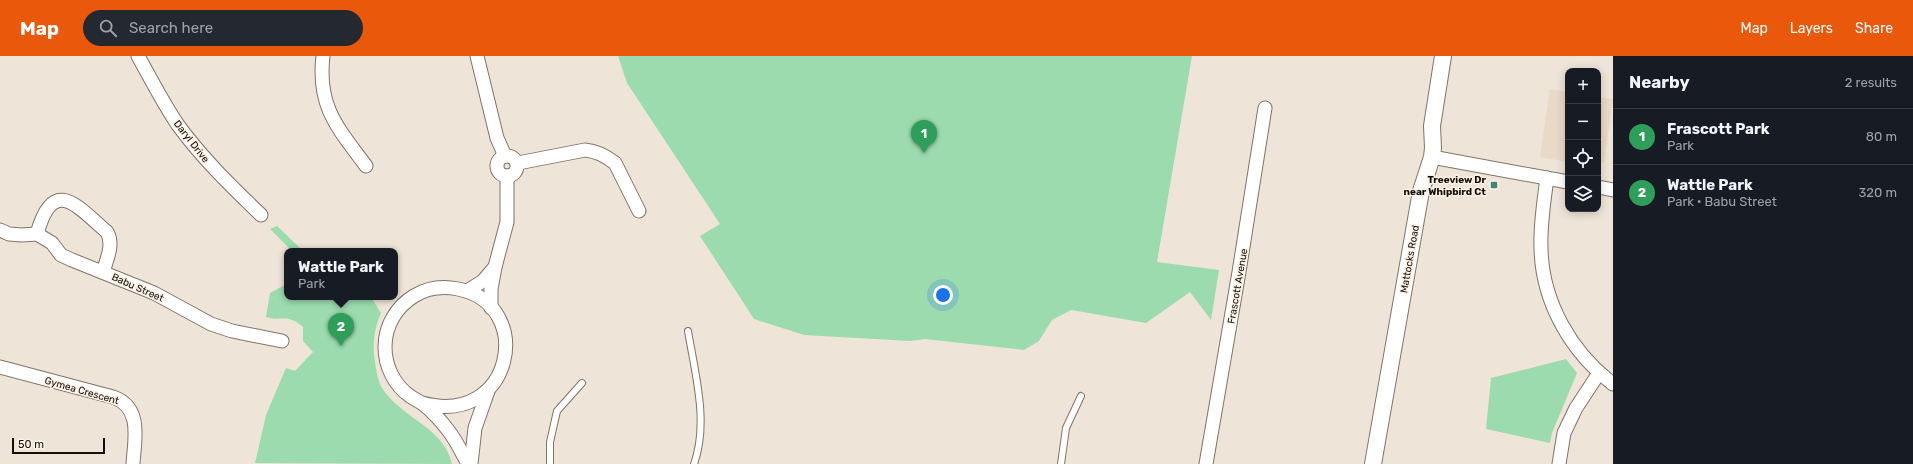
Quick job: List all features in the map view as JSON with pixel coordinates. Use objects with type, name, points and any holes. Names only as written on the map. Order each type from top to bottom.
[{"type":"street","name":"Daryl Drive","points":[[138,56],[177,123],[192,144],[213,168],[261,215]]},
{"type":"street","points":[[323,56],[321,84],[325,104],[340,131],[366,166]]},
{"type":"street","points":[[477,56],[497,138],[505,156]]},
{"type":"street","name":"Mattocks Road","points":[[1374,464],[1421,192],[1432,158],[1432,126],[1443,56]]},
{"type":"street","name":"Frascott Avenue","points":[[1206,464],[1265,108]]},
{"type":"street","points":[[518,163],[585,150],[597,152],[615,163],[639,211]]},
{"type":"street","points":[[507,176],[499,172],[497,165],[499,159],[505,156],[511,156],[518,163]]},
{"type":"street","points":[[1432,158],[1565,181]]},
{"type":"street","points":[[507,176],[516,172],[518,163]]},
{"type":"street","points":[[492,308],[492,289],[495,267],[507,222],[507,176]]},
{"type":"street","points":[[1547,178],[1541,249],[1545,277],[1553,306],[1564,329],[1587,361],[1613,384]]},
{"type":"street","points":[[1601,188],[1613,190]]},
{"type":"street","points":[[0,230],[8,234],[37,234],[47,206],[52,202],[66,200],[74,204],[110,236],[111,242],[103,272]]},
{"type":"street","name":"Babu Street","points":[[37,234],[52,243],[61,255],[154,293],[211,324],[232,331],[282,341]]},
{"type":"street","points":[[467,291],[483,280],[495,267]]},
{"type":"street","points":[[445,287],[467,291],[480,298],[492,308],[500,322],[506,346],[501,370],[488,390],[475,428],[470,464],[449,431],[422,403],[404,391],[390,373],[386,358],[385,343],[390,322],[404,304],[423,291],[445,287]]},
{"type":"street","name":"Gymea Crescent","points":[[0,367],[113,396],[125,403],[132,412],[136,423],[133,464]]},
{"type":"street","points":[[1559,464],[1564,433],[1576,408],[1599,373]]},
{"type":"street","points":[[422,403],[436,407],[456,407],[476,400],[488,390]]},
{"type":"lane","points":[[688,331],[700,405],[699,450],[694,464]]},
{"type":"lane","points":[[550,464],[550,442],[557,411],[582,384]]},
{"type":"lane","points":[[1061,464],[1066,428],[1081,396]]},
{"type":"shaded area","points":[[1550,89],[1565,92],[1565,161],[1540,157]]},
{"type":"shaded area","points":[[1601,97],[1613,99],[1604,162],[1601,163]]},
{"type":"green space","points":[[618,56],[1192,56],[1157,262],[1219,270],[1211,320],[1190,292],[1146,323],[1071,310],[1052,320],[1039,341],[1024,350],[925,339],[910,341],[804,335],[754,319],[700,236],[720,224],[627,83]]},
{"type":"green space","points":[[277,226],[300,248],[289,248],[270,229]]},
{"type":"green space","points":[[284,286],[284,300],[373,300],[381,313],[374,337],[374,356],[378,379],[382,388],[390,398],[440,441],[447,451],[452,464],[255,463],[266,415],[286,368],[295,371],[313,352],[303,341],[303,327],[298,323],[289,319],[266,317],[270,293]]},
{"type":"green space","points":[[1566,359],[1577,373],[1552,433],[1550,443],[1486,429],[1491,378]]},
{"type":"place","name":"Frascott Park","points":[[924,153]]},
{"type":"place","name":"Treeview Dr near Whipbird Ct","points":[[1494,185]]},
{"type":"place","name":"Wattle Park","points":[[341,346]]}]
